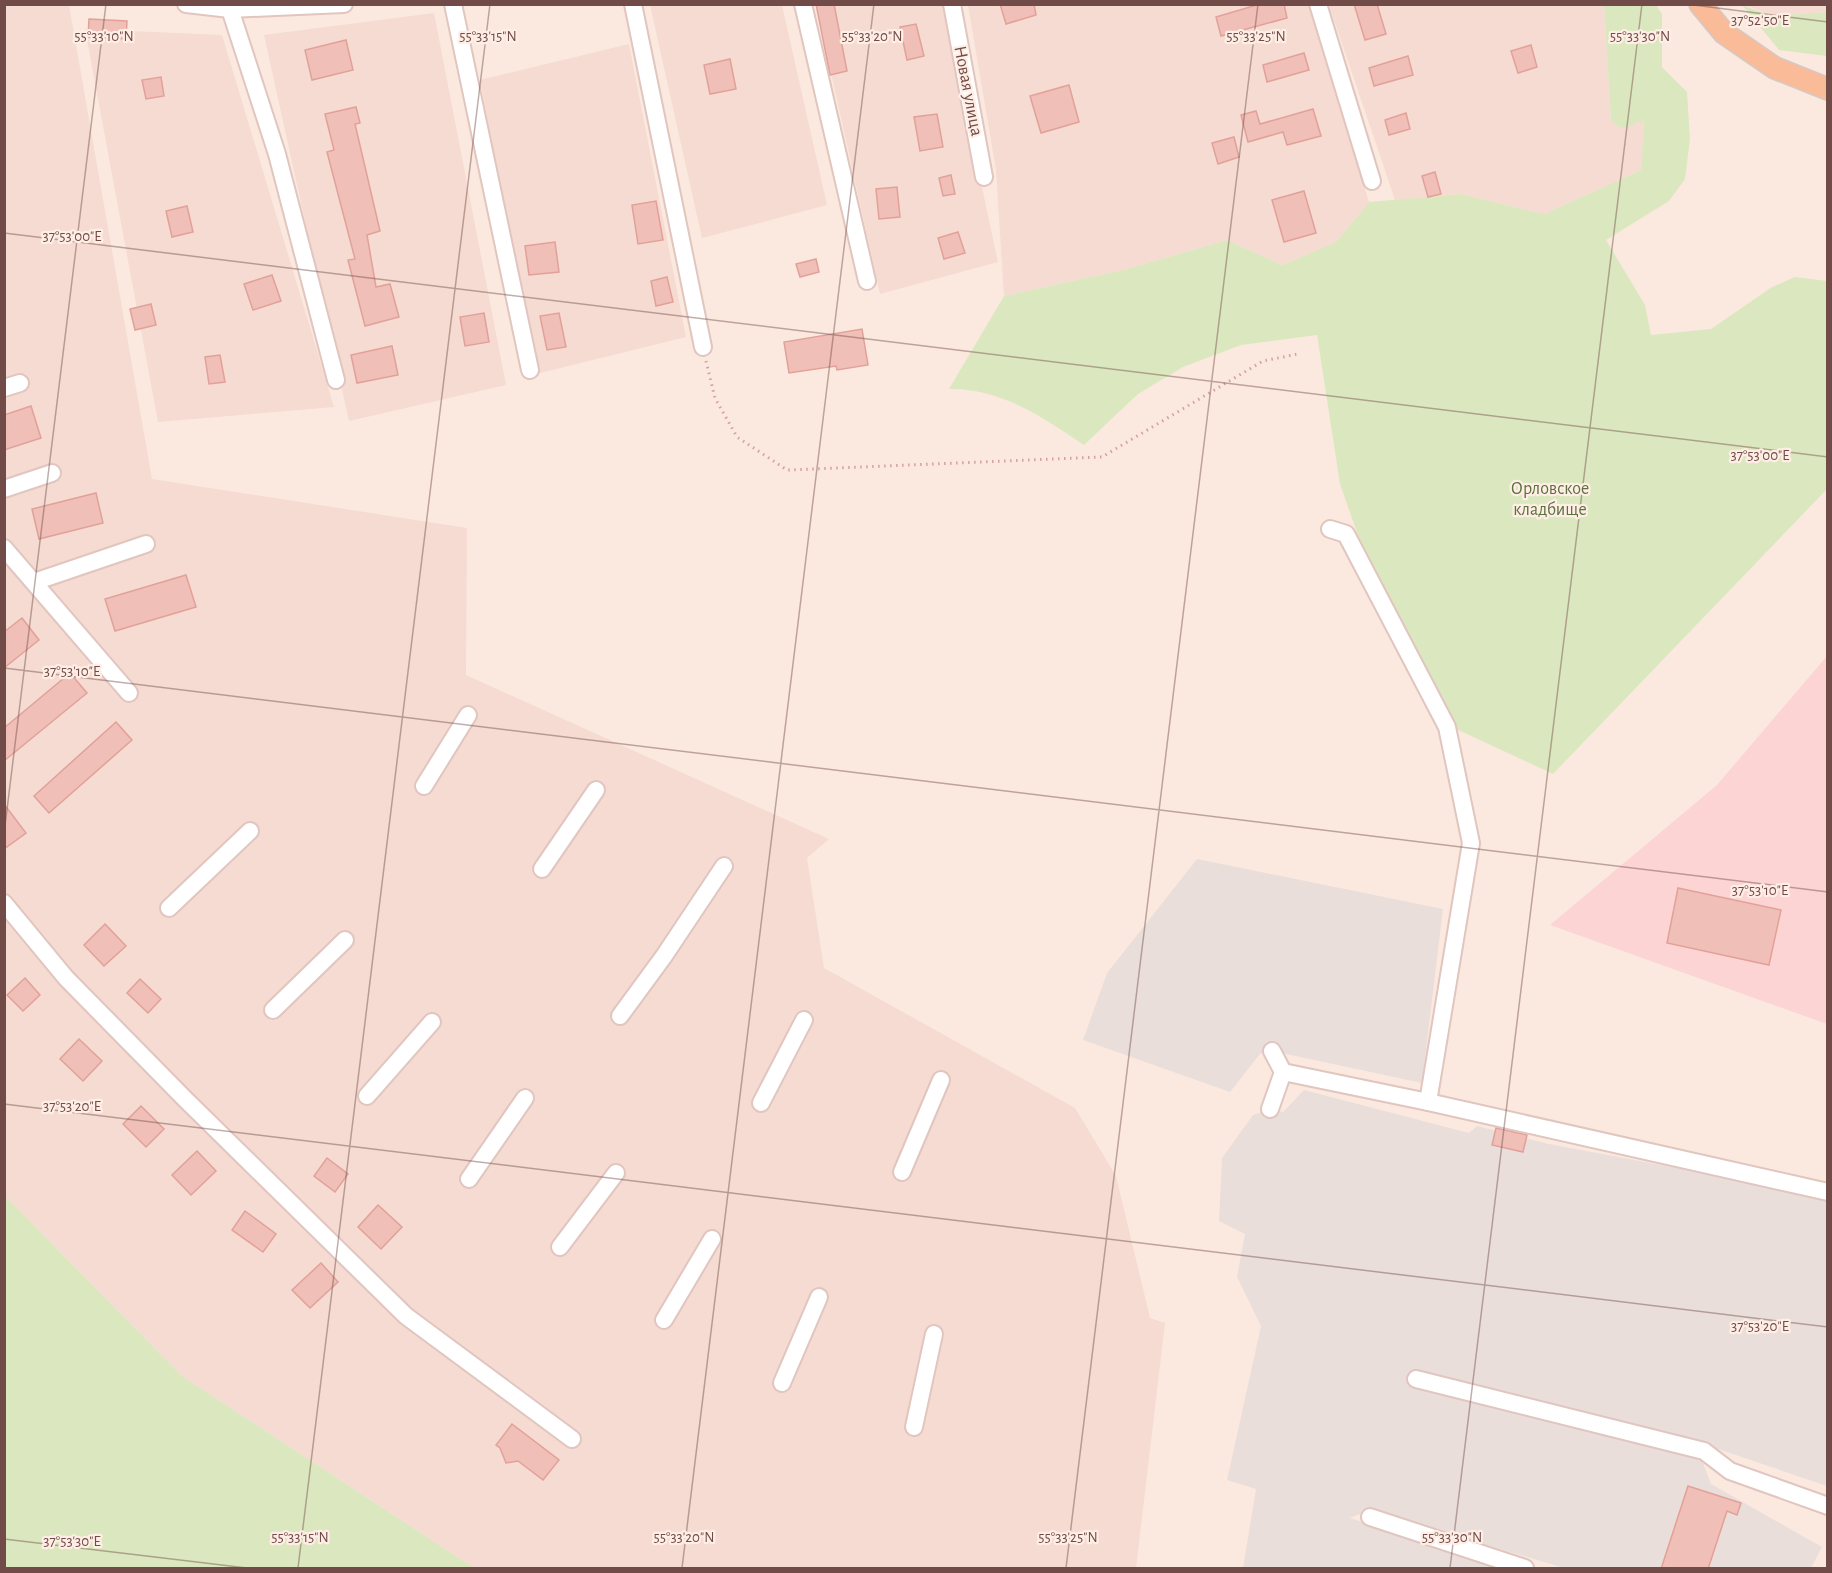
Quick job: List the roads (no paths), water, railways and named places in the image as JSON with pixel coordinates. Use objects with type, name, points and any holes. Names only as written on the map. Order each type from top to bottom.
[{"type":"main road","points":[[1700,4],[1724,33],[1775,68],[1827,89]]},
{"type":"street","points":[[186,4],[230,9],[344,4]]},
{"type":"street","points":[[453,4],[530,370]]},
{"type":"street","points":[[633,4],[703,347]]},
{"type":"street","points":[[802,4],[867,281]]},
{"type":"street","name":"Новая улица","points":[[952,4],[984,177]]},
{"type":"street","points":[[1318,4],[1372,181]]},
{"type":"street","points":[[230,9],[277,154],[336,380]]},
{"type":"street","points":[[4,489],[52,473]]},
{"type":"street","points":[[1330,529],[1346,534],[1447,727],[1471,843],[1428,1102]]},
{"type":"street","points":[[34,582],[146,544]]},
{"type":"street","points":[[4,548],[129,693]]},
{"type":"street","points":[[424,786],[468,715]]},
{"type":"street","points":[[542,869],[596,790]]},
{"type":"street","points":[[169,908],[250,831]]},
{"type":"street","points":[[620,1017],[724,866]]},
{"type":"street","points":[[4,903],[66,978],[406,1316],[572,1438]]},
{"type":"street","points":[[273,1010],[345,940]]},
{"type":"street","points":[[761,1103],[804,1020]]},
{"type":"street","points":[[367,1096],[432,1022]]},
{"type":"street","points":[[1270,1109],[1283,1072],[1272,1051]]},
{"type":"street","points":[[1283,1072],[1428,1102],[1827,1192]]},
{"type":"street","points":[[902,1172],[941,1080]]},
{"type":"street","points":[[469,1179],[525,1098]]},
{"type":"street","points":[[560,1247],[616,1173]]},
{"type":"street","points":[[664,1320],[712,1239]]},
{"type":"street","points":[[782,1383],[819,1297]]},
{"type":"street","points":[[914,1427],[934,1334]]},
{"type":"street","points":[[1416,1379],[1704,1451],[1730,1471],[1827,1506]]},
{"type":"street","points":[[1370,1517],[1525,1569]]},
{"type":"park label","name":"Орловское кладбище","points":[[1550,499]]}]
